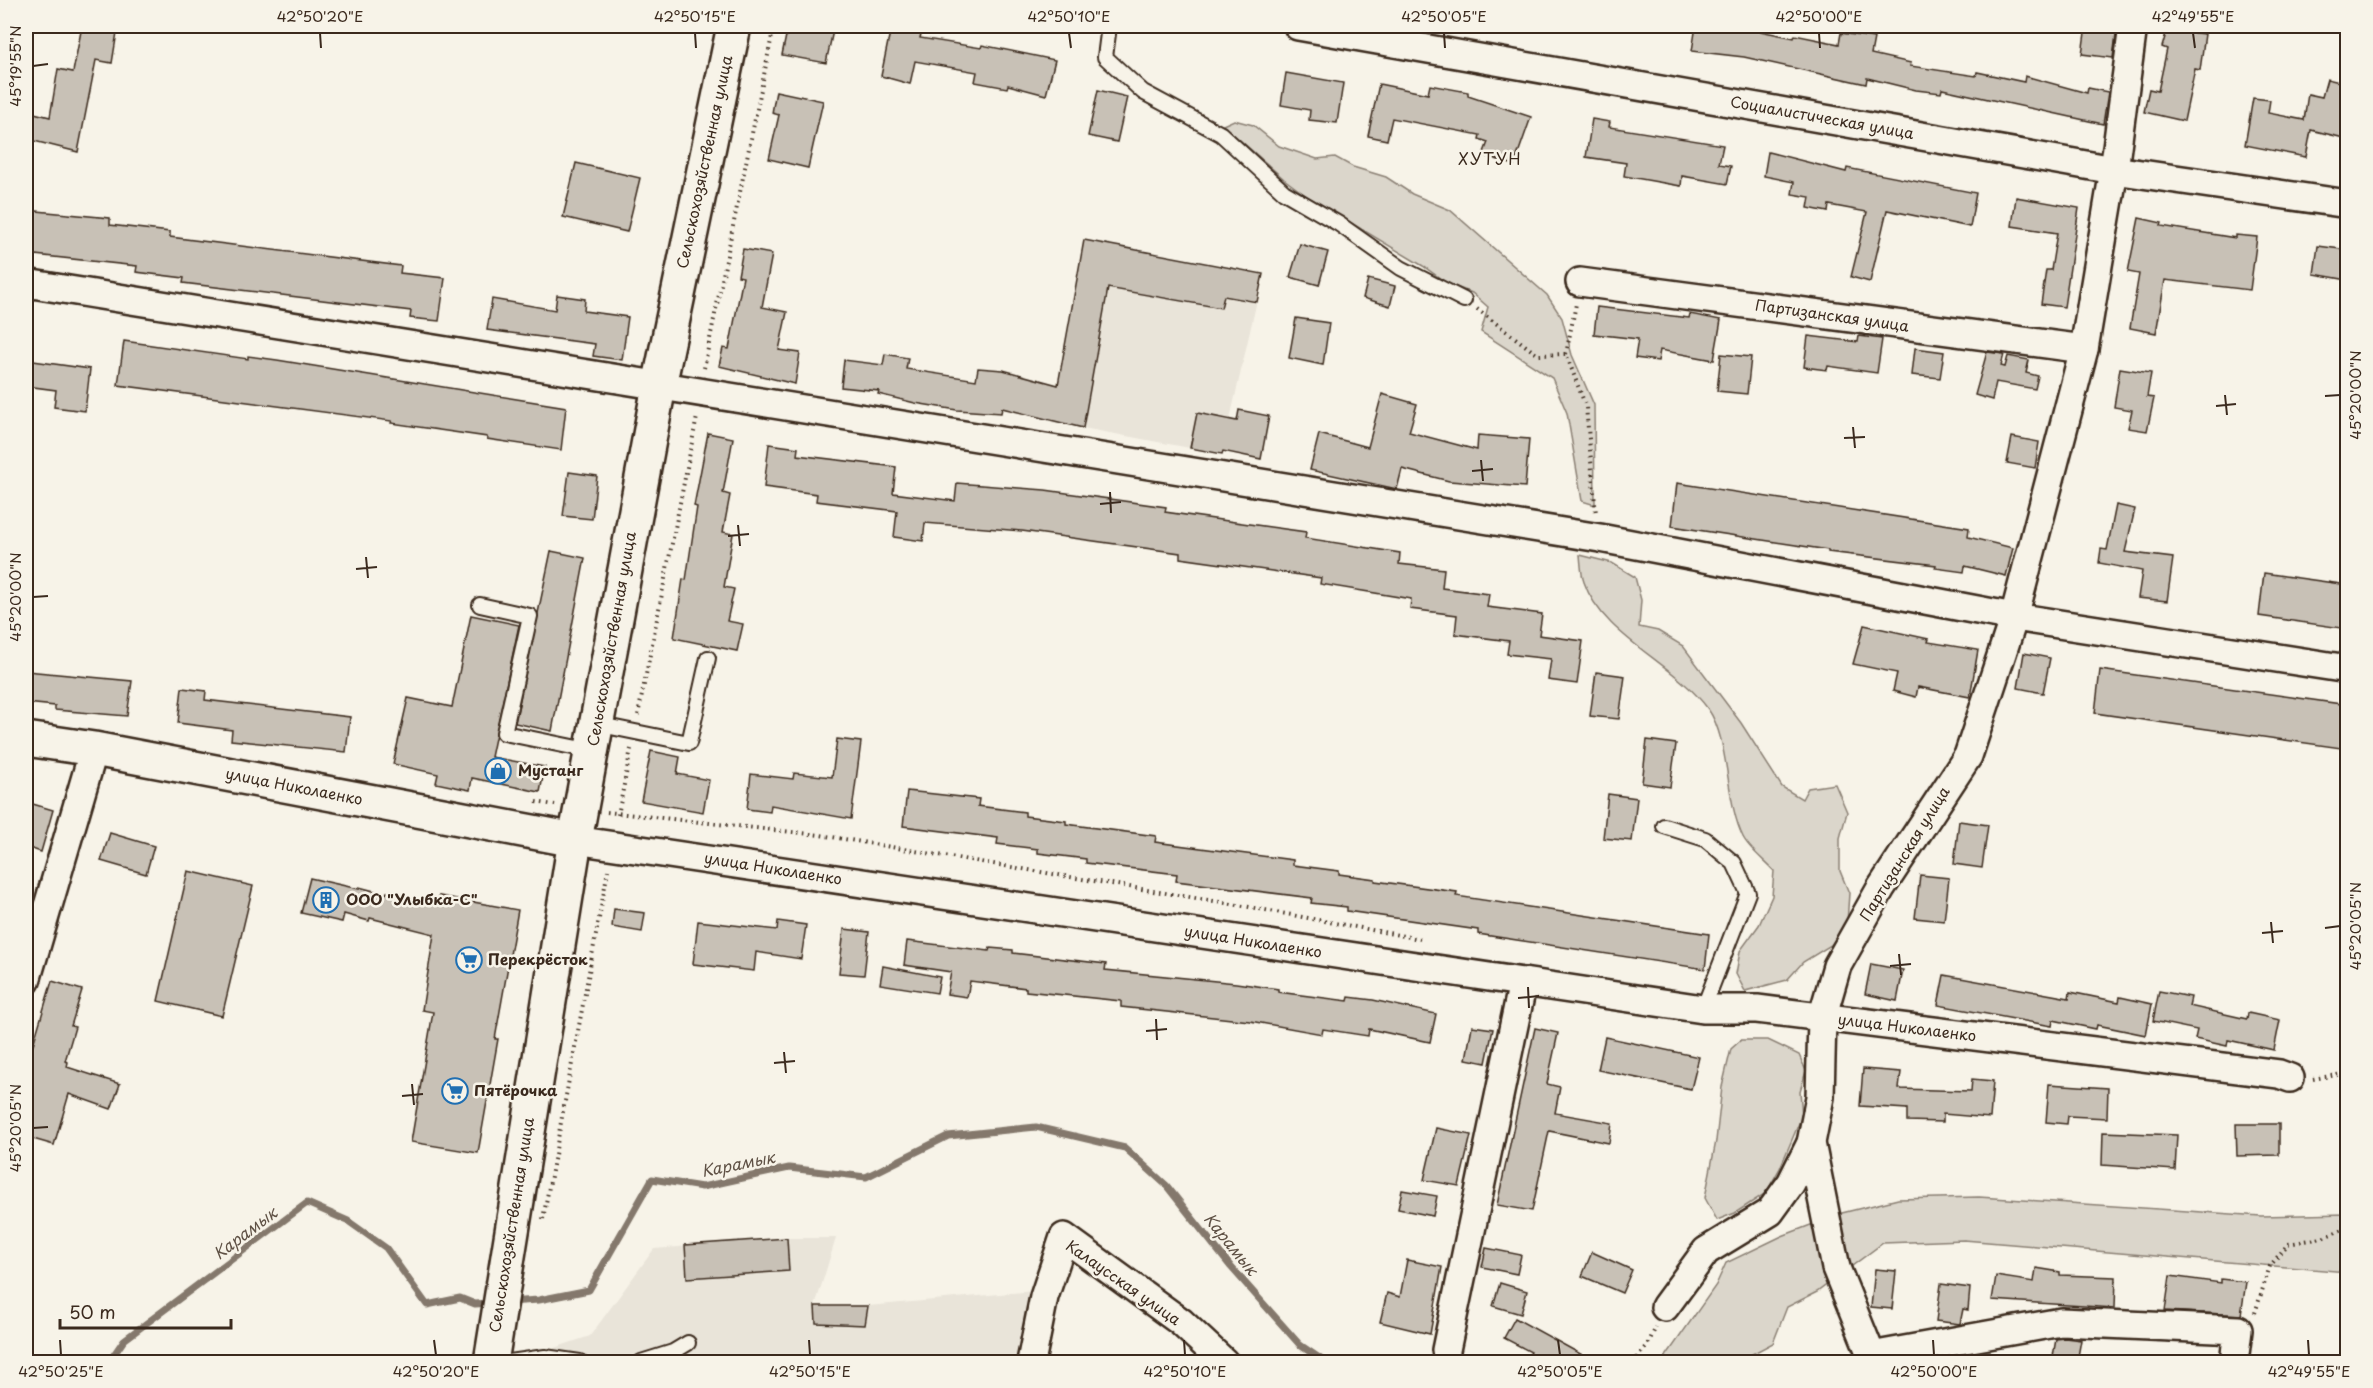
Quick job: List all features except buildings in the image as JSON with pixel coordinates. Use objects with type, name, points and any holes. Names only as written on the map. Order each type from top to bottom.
[{"type":"main road","name":"Сельскохозяйственная улица","points":[[498,1356],[509,1240],[578,824],[659,386],[734,26]]},
{"type":"main road","name":"улица Николаенко","points":[[26,739],[578,824]]},
{"type":"street","name":"Социалистическая улица","points":[[1298,26],[2114,170],[2348,204]]},
{"type":"street","name":"Партизанская улица","points":[[1873,1359],[1836,1268],[1811,1143],[1820,1097],[1822,1018],[1837,966],[1875,898],[1968,756],[2014,616],[2084,349],[2114,170],[2133,26]]},
{"type":"street","name":"Партизанская улица","points":[[1580,282],[2084,349]]},
{"type":"street","points":[[26,283],[1600,538],[2014,616],[2348,669]]},
{"type":"street","points":[[26,981],[94,749]]},
{"type":"street","name":"улица Николаенко","points":[[578,824],[612,845],[1703,1009],[1757,1009],[2279,1074],[2290,1078]]},
{"type":"street","points":[[1446,1350],[1522,982]]},
{"type":"street","points":[[1665,1307],[1706,1251],[1770,1212],[1791,1183],[1811,1143]]},
{"type":"street","name":"Калаусская улица","points":[[1031,1362],[1044,1297],[1064,1238],[1181,1322],[1224,1362]]},
{"type":"street","points":[[1873,1359],[2061,1322],[2238,1330],[2235,1351]]},
{"type":"lane","points":[[1109,26],[1105,57],[1143,92],[1221,134],[1284,192],[1340,224],[1401,268],[1464,300]]},
{"type":"lane","points":[[480,605],[530,616],[504,733],[594,737],[635,732],[689,743],[708,658]]},
{"type":"lane","points":[[1664,826],[1705,839],[1734,863],[1748,893],[1703,1009]]},
{"type":"lane","points":[[642,1362],[673,1352],[688,1343]]},
{"type":"lane","points":[[498,1356],[580,1362]]},
{"type":"path","points":[[539,1224],[545,1216],[612,845],[774,26]]},
{"type":"path","points":[[1580,282],[1566,354],[1586,407],[1600,538]]},
{"type":"path","points":[[1464,300],[1538,354],[1566,354]]},
{"type":"path","points":[[529,801],[578,824],[618,814],[820,835],[1249,907],[1430,941]]},
{"type":"path","points":[[2290,1078],[2313,1079],[2348,1073]]},
{"type":"path","points":[[2235,1351],[2254,1323],[2258,1298],[2270,1266],[2288,1244],[2322,1238],[2348,1227]]},
{"type":"path","points":[[1633,1362],[1647,1346],[1665,1307]]},
{"type":"shaded area","points":[[1234,120],[1253,125],[1279,146],[1317,159],[1335,157],[1353,167],[1386,177],[1412,194],[1450,210],[1547,295],[1562,318],[1572,355],[1594,405],[1595,505],[1582,501],[1567,413],[1552,378],[1481,332],[1488,307],[1472,293],[1448,284],[1423,266],[1308,197],[1223,125]]},
{"type":"shaded area","points":[[1084,240],[1263,274],[1222,454],[1051,422]]},
{"type":"shaded area","points":[[1580,555],[1612,563],[1635,577],[1641,600],[1639,627],[1658,631],[1683,646],[1741,723],[1782,787],[1802,799],[1808,788],[1835,784],[1847,812],[1840,838],[1840,871],[1849,893],[1847,923],[1831,945],[1803,962],[1787,980],[1745,991],[1736,974],[1740,951],[1759,925],[1772,896],[1774,871],[1746,841],[1737,822],[1724,754],[1715,722],[1708,709],[1694,693],[1606,618],[1593,601],[1584,582]]},
{"type":"shaded area","points":[[1741,1040],[1768,1040],[1799,1055],[1806,1071],[1800,1091],[1802,1116],[1780,1168],[1766,1193],[1735,1213],[1717,1220],[1705,1198],[1716,1141],[1722,1087],[1731,1049]]},
{"type":"shaded area","points":[[1979,1197],[2261,1216],[2347,1214],[2347,1272],[1964,1240],[1883,1243],[1817,1292],[1787,1307],[1773,1343],[1737,1362],[1662,1362],[1716,1285],[1726,1263],[1782,1236],[1842,1213],[1898,1199]]},
{"type":"shaded area","points":[[787,1238],[836,1238],[815,1306],[816,1323],[865,1325],[868,1306],[1034,1291],[1020,1362],[551,1362],[554,1348],[590,1336],[654,1249]]},
{"type":"waterway","name":"Карамык","points":[[508,1302],[539,1300],[589,1290],[652,1179],[702,1187],[789,1168],[866,1177],[948,1136],[1036,1127],[1125,1148],[1166,1185],[1231,1267],[1300,1345],[1325,1362]]},
{"type":"waterway","name":"Карамык","points":[[109,1362],[124,1340],[307,1203],[348,1221],[386,1248],[427,1305],[460,1298],[475,1304],[491,1303]]},
{"type":"place","name":"Мустанг","points":[[498,771]]},
{"type":"place","name":"ООО \"Улыбка-С\"","points":[[326,900]]},
{"type":"place","name":"Перекрёсток","points":[[469,960]]},
{"type":"place","name":"Пятёрочка","points":[[455,1091]]},
{"type":"district","name":"ХУТУН","points":[[1490,159]]}]
